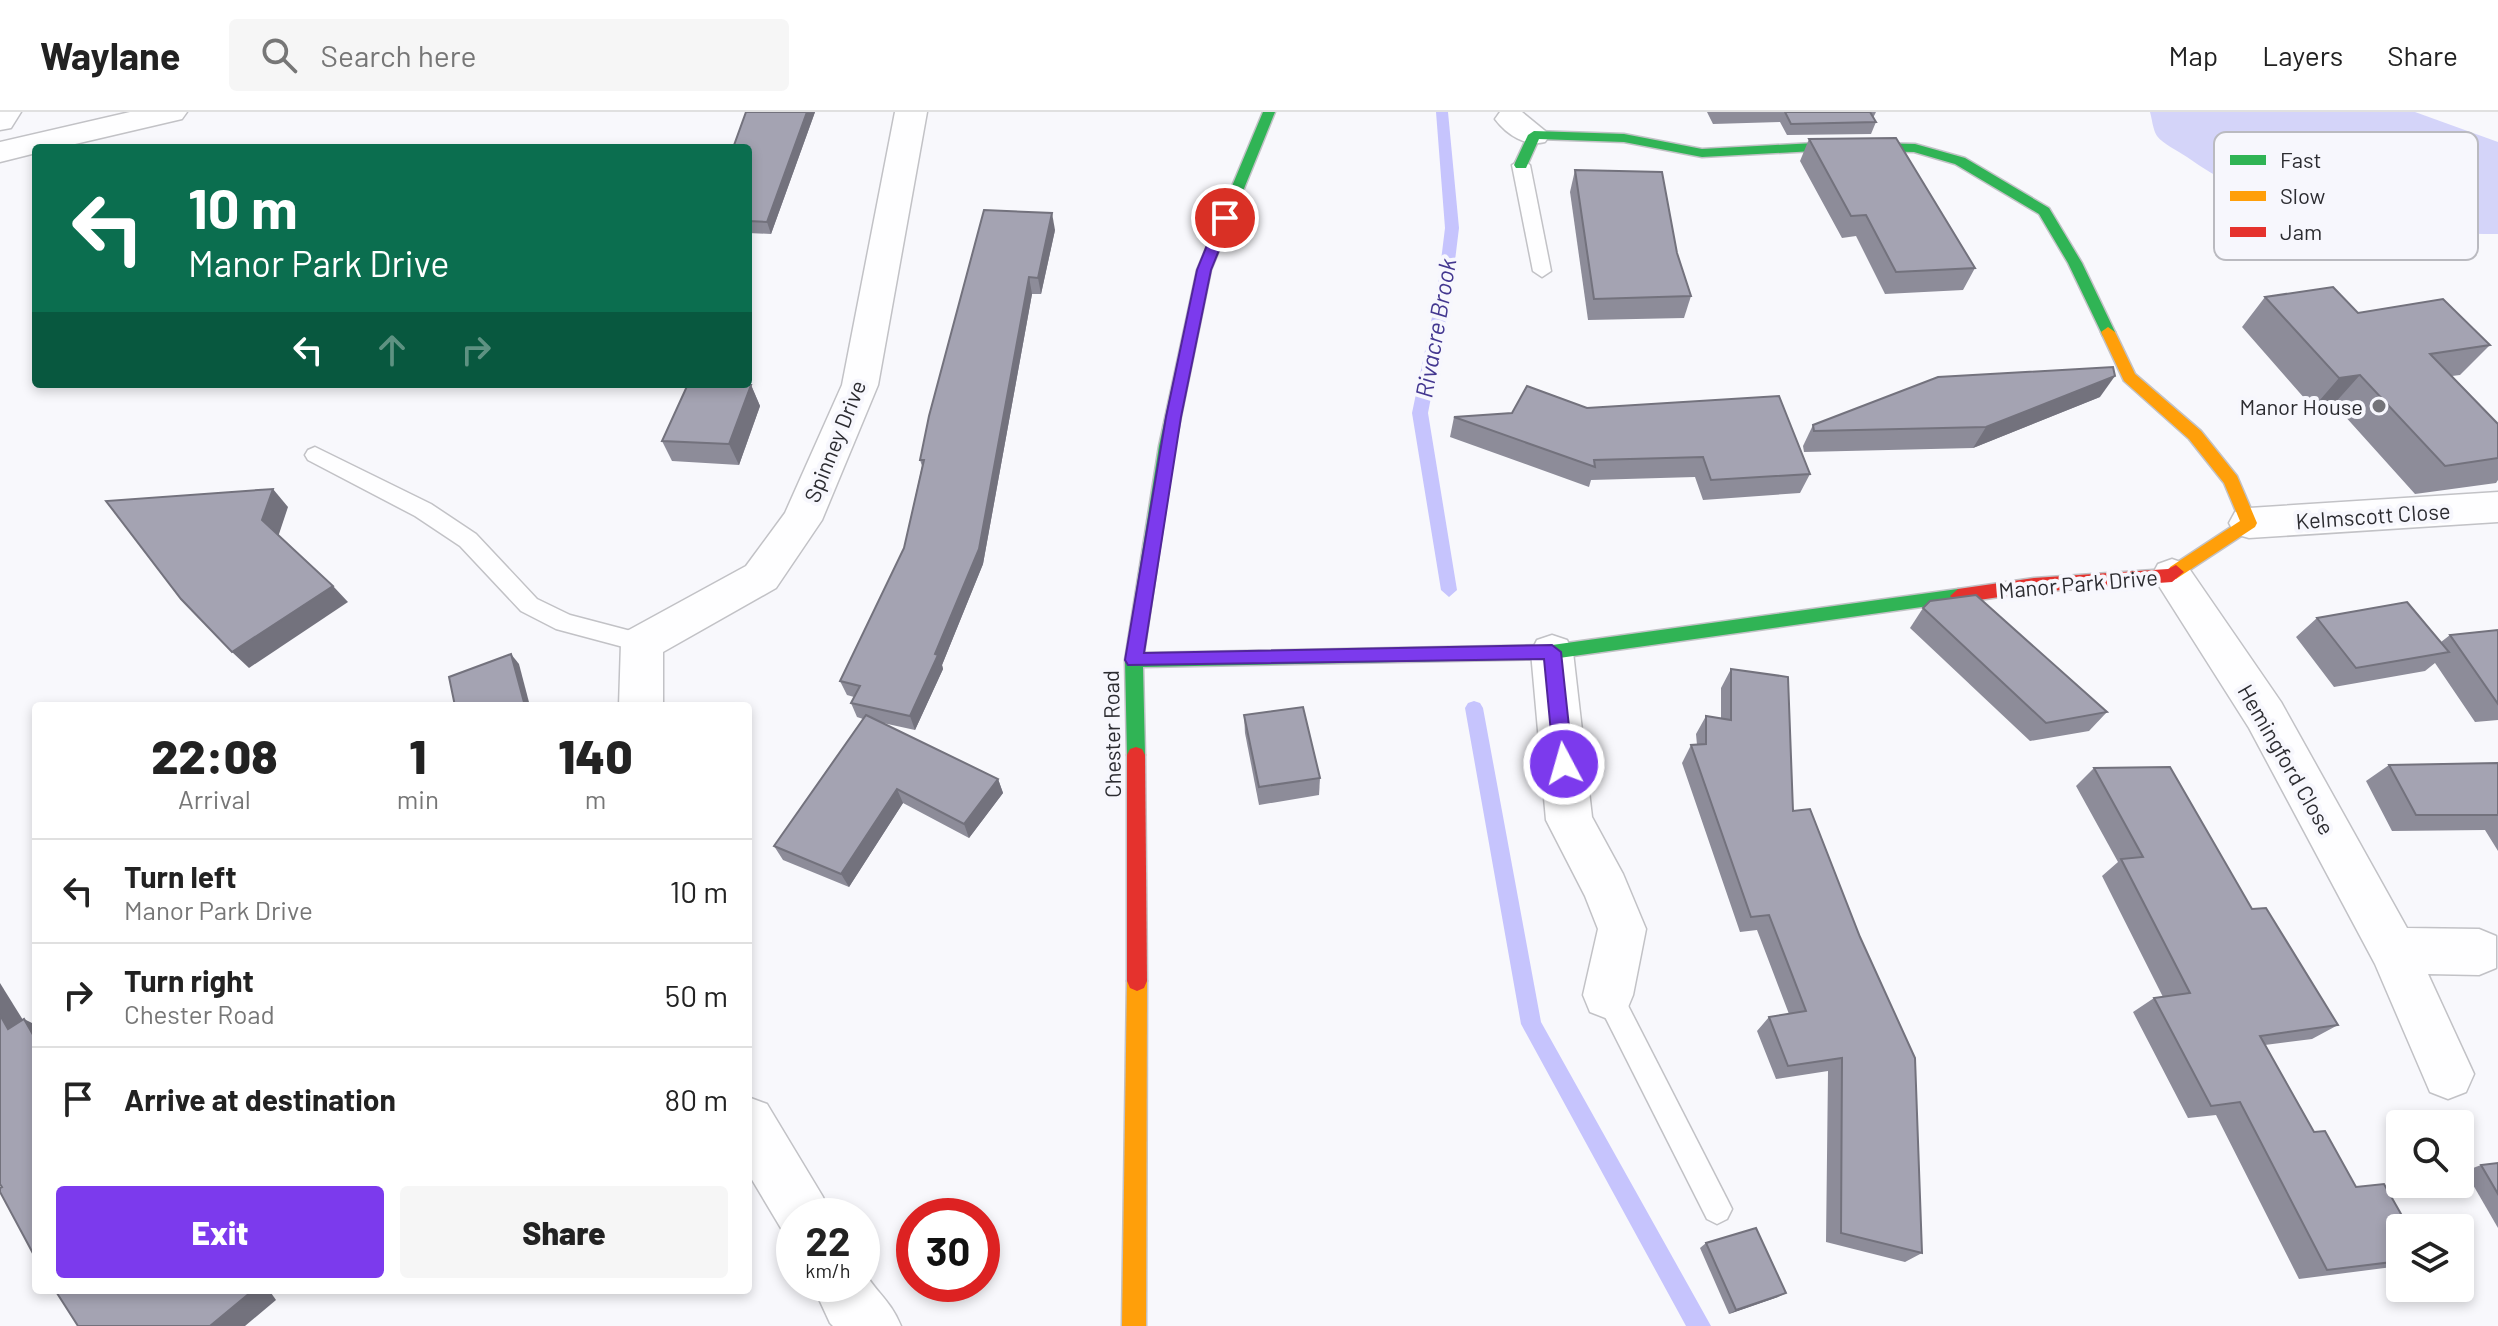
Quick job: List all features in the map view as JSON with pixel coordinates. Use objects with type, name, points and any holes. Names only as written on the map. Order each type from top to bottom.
[{"type":"street","points":[[0,121],[5,112]]},
{"type":"street","points":[[34,144],[171,112]]},
{"type":"street","name":"Spinney Drive","points":[[642,643],[761,577],[802,520],[860,385],[911,112]]},
{"type":"street","name":"Chester Road","points":[[1134,1326],[1138,902],[1134,660],[1167,446],[1204,270],[1269,112]]},
{"type":"street","points":[[1521,165],[1523,127],[1624,138],[1702,153],[1833,146],[1915,148],[1960,161],[2044,211],[2075,263],[2129,377],[2195,435],[2231,480],[2249,523]]},
{"type":"street","points":[[0,152],[32,145]]},
{"type":"street","name":"Kelmscott Close","points":[[2249,523],[2498,507]]},
{"type":"street","name":"Manor Park Drive","points":[[1134,660],[1552,652],[2034,585],[2172,575],[2249,523]]},
{"type":"street","name":"Hemingford Close","points":[[2172,575],[2265,715],[2393,950],[2448,1074]]},
{"type":"street","points":[[641,702],[642,643]]},
{"type":"street","points":[[1552,652],[1569,820],[1606,889],[1622,929],[1608,995]]},
{"type":"street","points":[[2393,950],[2479,952]]},
{"type":"street","points":[[752,1130],[793,1198]]},
{"type":"street","points":[[849,1302],[873,1326]]},
{"type":"lane","points":[[1521,165],[1542,271]]},
{"type":"lane","points":[[315,455],[423,510],[468,540],[529,605],[564,623],[642,643]]},
{"type":"lane","points":[[1608,995],[1717,1209]]},
{"type":"shaded area","points":[[2150,112],[2415,112],[2470,132],[2214,132],[2214,174],[2163,142],[2156,134]]},
{"type":"shaded area","points":[[2478,135],[2498,142],[2498,234],[2478,234]]},
{"type":"building","points":[[746,112],[807,112],[767,222],[752,221],[752,144],[734,144]]},
{"type":"building","points":[[1785,112],[1870,112],[1876,122],[1791,124]]},
{"type":"building","points":[[1896,138],[1975,268],[1896,272],[1866,215],[1851,216],[1809,139]]},
{"type":"building","points":[[1575,170],[1662,172],[1677,253],[1691,296],[1594,299]]},
{"type":"building","points":[[984,210],[1052,213],[1038,278],[1029,277],[979,549],[935,654],[938,655],[910,716],[851,703],[860,686],[840,681],[904,548],[924,460],[920,460],[929,416]]},
{"type":"building","points":[[2333,287],[2358,313],[2443,299],[2490,345],[2430,354],[2498,424],[2498,458],[2445,466],[2360,375],[2339,378],[2265,297]]},
{"type":"building","points":[[2113,367],[2115,376],[1986,427],[1814,431],[1813,425],[1938,377]]},
{"type":"building","points":[[1527,386],[1587,408],[1779,396],[1810,474],[1711,480],[1703,457],[1594,460],[1595,467],[1454,417],[1512,413]]},
{"type":"building","points":[[686,388],[750,388],[729,444],[662,441]]},
{"type":"building","points":[[273,489],[262,520],[333,586],[232,652],[181,599],[106,501]]},
{"type":"building","points":[[1976,595],[2107,712],[2046,723],[1923,608],[1930,601]]},
{"type":"building","points":[[2407,602],[2449,652],[2356,668],[2317,618]]},
{"type":"building","points":[[2498,630],[2498,704],[2450,635]]},
{"type":"building","points":[[511,654],[524,702],[454,702],[449,677]]},
{"type":"building","points":[[1731,669],[1788,677],[1793,811],[1810,809],[1860,937],[1915,1058],[1922,1253],[1841,1233],[1842,1058],[1788,1066],[1769,1017],[1806,1011],[1769,915],[1751,917],[1691,745],[1706,744],[1706,716],[1731,720]]},
{"type":"building","points":[[1303,707],[1320,778],[1259,787],[1244,715]]},
{"type":"building","points":[[866,715],[998,779],[964,824],[897,789],[841,874],[774,846]]},
{"type":"building","points":[[2498,763],[2498,815],[2416,815],[2389,765]]},
{"type":"building","points":[[2170,767],[2252,909],[2266,908],[2338,1025],[2260,1036],[2314,1132],[2325,1131],[2356,1187],[2384,1184],[2386,1198],[2392,1198],[2401,1214],[2386,1214],[2386,1263],[2327,1270],[2240,1102],[2211,1106],[2154,998],[2190,993],[2121,859],[2143,857],[2094,768]]},
{"type":"building","points":[[0,1015],[8,1029],[24,1019],[32,1033],[32,1252],[0,1192]]},
{"type":"building","points":[[2498,1163],[2498,1194],[2481,1165]]},
{"type":"building","points":[[1756,1228],[1786,1293],[1736,1310],[1706,1243]]},
{"type":"building","points":[[58,1294],[249,1294],[210,1326],[78,1326]]},
{"type":"waterway","name":"Rivacre Brook","points":[[1442,112],[1452,228],[1444,293],[1420,413],[1449,590]]},
{"type":"waterway","points":[[1474,708],[1531,1024],[1699,1326]]},
{"type":"traffic: fast","points":[[1136,755],[1134,660],[1167,446],[1204,270],[1269,112]]},
{"type":"traffic: fast","points":[[1521,165],[1534,135],[1624,138],[1702,153],[1833,146],[1915,148],[1960,161],[2044,211],[2075,263],[2108,332]]},
{"type":"traffic: fast","points":[[1134,660],[1552,652],[1958,596]]},
{"type":"traffic: slow","points":[[2108,332],[2129,377],[2195,435],[2231,480],[2249,523],[2176,572]]},
{"type":"traffic: slow","points":[[1134,1326],[1137,981]]},
{"type":"traffic: jam","points":[[1958,596],[2034,585],[2172,575],[2176,572]]},
{"type":"traffic: jam","points":[[1136,755],[1137,981]]},
{"type":"place","name":"Manor House","points":[[2379,406]]},
{"type":"route","points":[[1225,218],[1204,270],[1167,446],[1134,660],[1552,652],[1564,764]]}]
